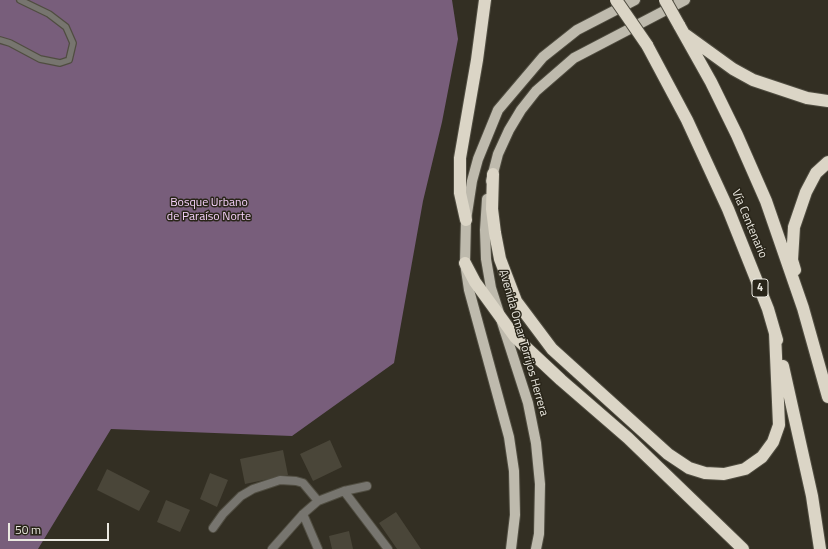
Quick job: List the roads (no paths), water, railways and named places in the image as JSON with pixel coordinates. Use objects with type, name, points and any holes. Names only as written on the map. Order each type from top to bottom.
[{"type":"highway","points":[[466,220],[460,193],[460,158],[477,60],[485,0]]},
{"type":"highway","name":"Vía Centenario","points":[[616,0],[647,45],[687,120],[728,209],[768,309],[775,333],[812,496],[820,549]]},
{"type":"highway","name":"Vía Centenario","points":[[664,0],[737,135],[766,202],[803,308],[828,397]]},
{"type":"highway","points":[[681,29],[733,69],[753,80],[807,98],[828,101]]},
{"type":"highway","points":[[803,308],[792,260],[794,227],[806,192],[816,173],[828,162]]},
{"type":"highway","points":[[492,174],[492,209],[495,233],[500,259],[516,301],[552,350],[668,454],[689,468],[705,473],[724,474],[745,469],[762,457],[773,442],[779,425],[775,333]]},
{"type":"highway","points":[[465,263],[475,282],[515,338],[628,438],[743,549]]},
{"type":"main road","points":[[511,549],[514,515],[514,471],[509,437],[469,290],[465,263],[466,220],[472,181],[478,159],[498,110],[510,94],[543,57],[577,30],[635,0]]},
{"type":"main road","name":"Avenida Omar Torrijos Herrera","points":[[536,549],[539,534],[540,484],[536,444],[528,403],[492,288],[486,259],[485,238],[487,202],[492,174],[498,154],[509,130],[536,91],[574,58],[685,0]]},
{"type":"street","points":[[213,528],[223,514],[241,496],[253,489],[280,480],[303,483],[318,501]]},
{"type":"street","points":[[272,549],[302,514],[318,501],[344,491],[366,486]]},
{"type":"street","points":[[344,491],[388,549]]},
{"type":"street","points":[[302,514],[318,549]]},
{"type":"lane","points":[[0,40],[10,43],[40,59],[60,63],[69,60],[73,44],[66,27],[49,14],[20,0]]},
{"type":"park label","name":"Bosque Urbano de Paraíso Norte","points":[[209,210]]}]
